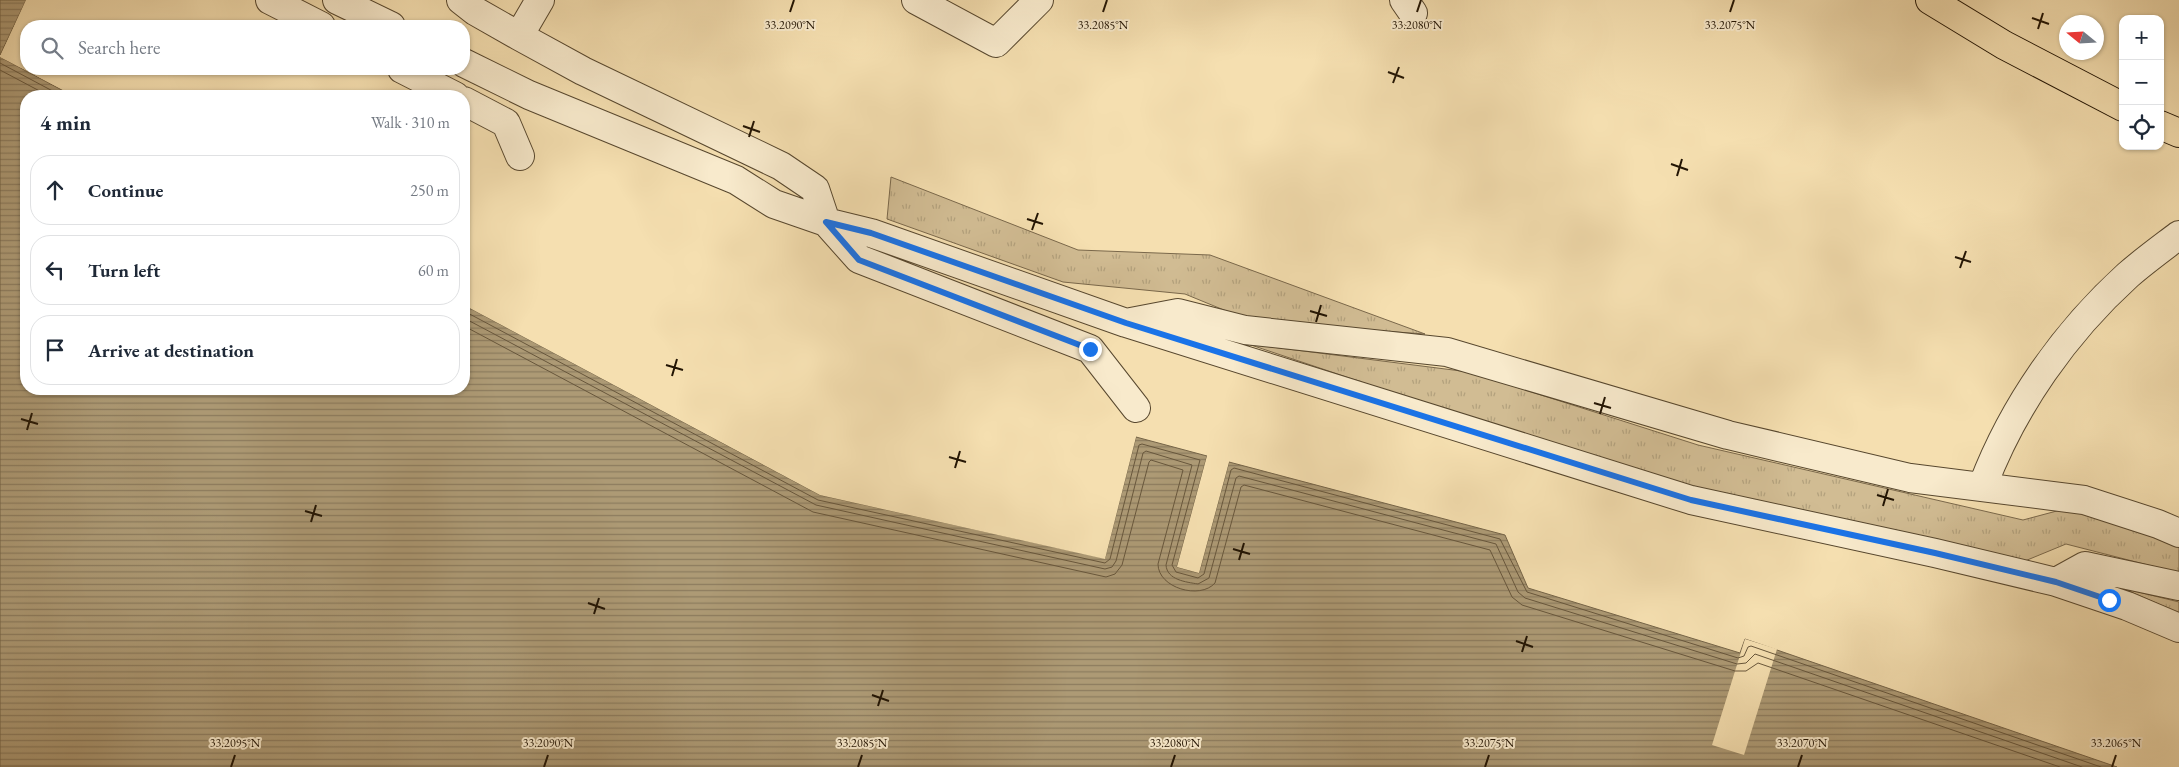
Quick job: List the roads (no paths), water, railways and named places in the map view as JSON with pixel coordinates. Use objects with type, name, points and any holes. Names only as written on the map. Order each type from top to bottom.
[{"type":"main road","points":[[1930,0],[2004,45],[2119,105]]},
{"type":"main road","points":[[2164,127],[2179,133]]},
{"type":"street","points":[[270,0],[308,20]]},
{"type":"street","points":[[337,0],[379,20]]},
{"type":"street","points":[[386,0],[401,20]]},
{"type":"street","points":[[461,0],[475,11],[583,71],[781,166],[815,189],[826,222],[859,260],[1090,349],[1136,408]]},
{"type":"street","points":[[519,36],[540,0]]},
{"type":"street","points":[[916,0],[996,43],[1040,0]]},
{"type":"street","points":[[470,66],[529,95],[736,180],[774,204],[826,222],[871,233],[1126,323],[1691,500],[1935,553],[2056,582],[2127,606],[2179,628]]},
{"type":"street","points":[[414,75],[443,90]]},
{"type":"street","points":[[470,104],[506,123],[520,156]]},
{"type":"street","points":[[1982,485],[1997,448],[2058,350],[2129,275],[2179,235]]},
{"type":"street","points":[[1126,323],[1178,313],[1245,330],[1447,352],[1728,435],[1910,478],[1982,485],[2084,500],[2158,524],[2179,534]]},
{"type":"street","points":[[2056,582],[2085,566],[2179,586]]},
{"type":"water","points":[[0,0],[26,0],[0,55]]},
{"type":"water","points":[[0,57],[20,68],[20,75],[34,75],[62,90],[20,90],[20,395],[470,395],[470,308],[820,495],[1105,558],[1136,437],[1207,456],[1177,567],[1199,573],[1229,462],[1505,535],[1528,588],[1740,653],[1745,639],[2117,767],[0,767]]}]
